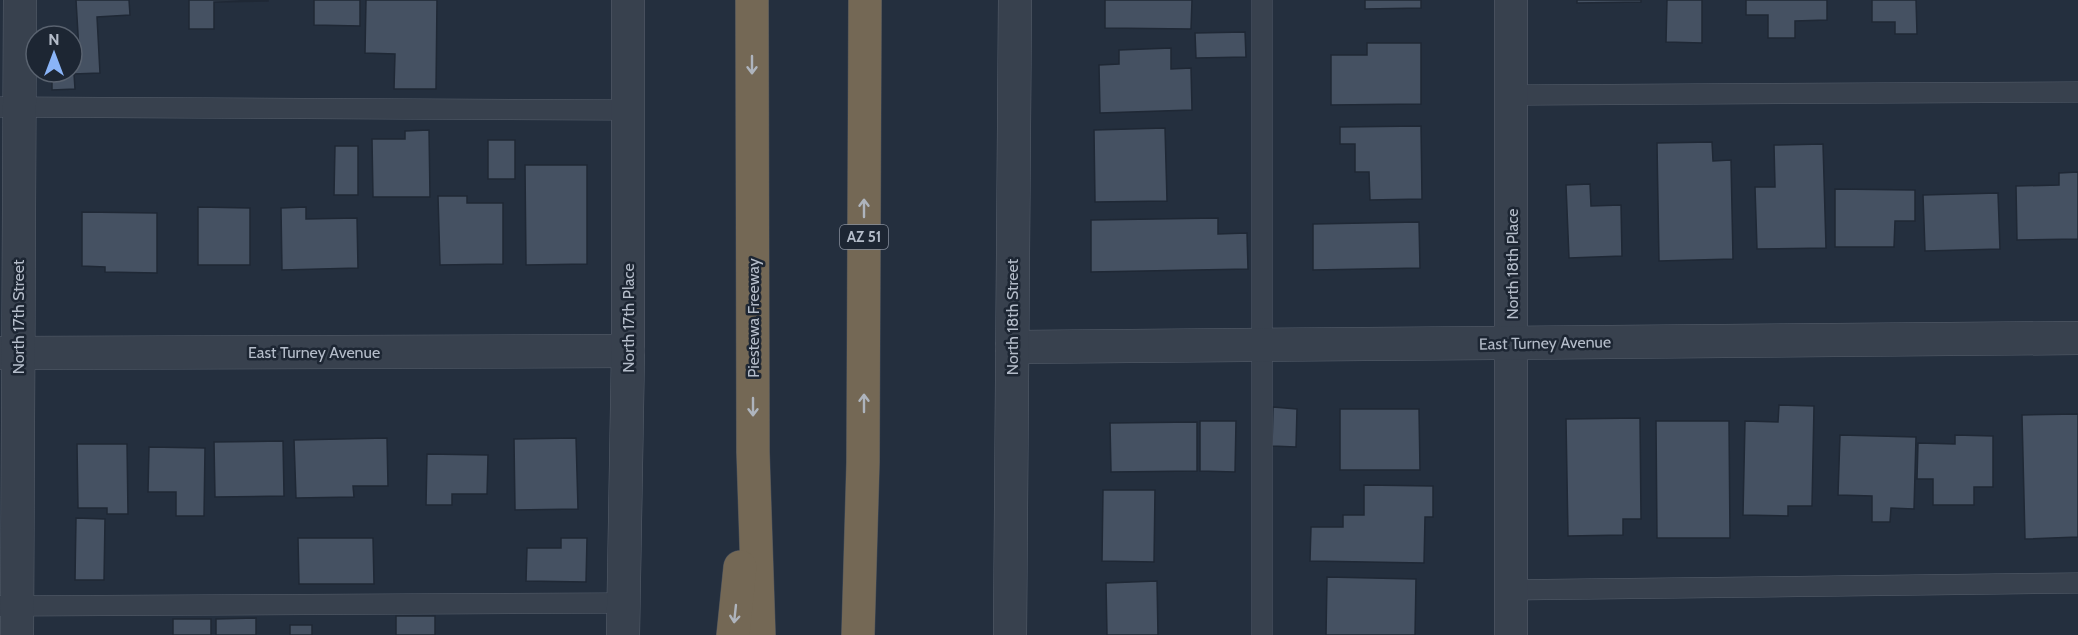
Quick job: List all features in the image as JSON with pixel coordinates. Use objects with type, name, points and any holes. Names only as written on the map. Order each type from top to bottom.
[{"type":"highway","name":"Piestewa Freeway","points":[[752,2],[753,452],[759,635]]},
{"type":"highway","name":"AZ 51","points":[[858,635],[863,462],[866,4]]},
{"type":"highway","points":[[733,635],[753,452]]},
{"type":"highway","points":[[863,462],[881,635]]},
{"type":"street","name":"North 17th Street","points":[[12,615],[9,353],[10,107],[20,0]]},
{"type":"street","name":"North 17th Place","points":[[624,635],[628,351],[628,0]]},
{"type":"street","name":"North 18th Street","points":[[1010,635],[1015,0]]},
{"type":"street","name":"North 18th Place","points":[[1511,0],[1511,635]]},
{"type":"street","name":"East Turney Avenue","points":[[1012,347],[2078,338]]},
{"type":"street","name":"East Turney Avenue","points":[[9,353],[628,351]]},
{"type":"lane","points":[[1262,0],[1262,635]]},
{"type":"lane","points":[[1511,94],[2078,92]]},
{"type":"lane","points":[[10,107],[628,110]]},
{"type":"lane","points":[[1512,590],[2078,583]]},
{"type":"lane","points":[[12,615],[624,603]]},
{"type":"building","points":[[76,0],[129,0],[130,15],[97,17],[100,73],[84,74],[84,24],[77,24]]},
{"type":"building","points":[[189,0],[268,1],[214,2],[214,29],[189,29]]},
{"type":"building","points":[[314,0],[360,0],[360,26],[314,25]]},
{"type":"building","points":[[366,0],[437,0],[436,89],[394,89],[395,54],[365,53]]},
{"type":"building","points":[[1105,0],[1192,0],[1191,29],[1105,28]]},
{"type":"building","points":[[1365,0],[1421,0],[1421,8],[1365,9]]},
{"type":"building","points":[[1577,0],[1641,0],[1641,2],[1577,3]]},
{"type":"building","points":[[1667,0],[1702,0],[1702,43],[1666,42]]},
{"type":"building","points":[[1746,0],[1827,0],[1827,20],[1795,21],[1795,38],[1768,38],[1768,15],[1746,15]]},
{"type":"building","points":[[1872,0],[1916,0],[1917,34],[1895,34],[1895,22],[1872,22]]},
{"type":"building","points":[[1245,32],[1246,57],[1196,58],[1195,33]]},
{"type":"building","points":[[1367,43],[1421,43],[1421,104],[1331,105],[1331,55],[1367,55]]},
{"type":"building","points":[[1171,48],[1171,69],[1191,68],[1192,110],[1100,113],[1099,65],[1119,64],[1119,50]]},
{"type":"building","points":[[52,84],[75,84],[75,89],[52,90]]},
{"type":"building","points":[[1421,126],[1422,199],[1370,200],[1369,172],[1355,172],[1355,144],[1340,144],[1340,127]]},
{"type":"building","points":[[1165,128],[1167,201],[1095,202],[1094,130]]},
{"type":"building","points":[[429,130],[430,197],[373,197],[372,139],[405,139],[405,131]]},
{"type":"building","points":[[488,140],[515,140],[515,179],[488,179]]},
{"type":"building","points":[[1712,142],[1713,161],[1731,160],[1733,259],[1659,261],[1657,143]]},
{"type":"building","points":[[1823,144],[1826,248],[1757,249],[1755,187],[1775,187],[1774,145]]},
{"type":"building","points":[[335,146],[358,146],[358,195],[334,195]]},
{"type":"building","points":[[525,165],[587,165],[587,264],[526,265]]},
{"type":"building","points":[[2078,172],[2078,239],[2017,240],[2016,186],[2059,185],[2059,173]]},
{"type":"building","points":[[1590,184],[1591,206],[1621,205],[1622,256],[1569,258],[1566,185]]},
{"type":"building","points":[[1835,189],[1915,190],[1915,221],[1895,221],[1894,247],[1835,247]]},
{"type":"building","points":[[1998,193],[2000,249],[1925,251],[1923,195]]},
{"type":"building","points":[[438,196],[467,196],[467,203],[503,203],[503,264],[440,265]]},
{"type":"building","points":[[198,207],[250,208],[250,265],[198,265]]},
{"type":"building","points":[[306,207],[306,219],[357,218],[358,268],[282,270],[281,208]]},
{"type":"building","points":[[82,212],[157,213],[157,273],[105,272],[105,267],[82,266]]},
{"type":"building","points":[[1218,218],[1218,234],[1247,233],[1248,269],[1091,272],[1091,220]]},
{"type":"building","points":[[1419,222],[1420,268],[1313,270],[1313,224]]},
{"type":"building","points":[[1779,405],[1814,406],[1812,506],[1788,506],[1788,516],[1743,515],[1745,421],[1778,422]]},
{"type":"building","points":[[1273,407],[1297,409],[1296,447],[1272,446]]},
{"type":"building","points":[[1340,409],[1419,409],[1420,470],[1340,470]]},
{"type":"building","points":[[2078,414],[2078,537],[2025,539],[2022,415]]},
{"type":"building","points":[[1640,418],[1641,519],[1623,519],[1623,535],[1568,536],[1566,419]]},
{"type":"building","points":[[1200,421],[1236,421],[1235,472],[1200,471]]},
{"type":"building","points":[[1656,421],[1729,421],[1730,538],[1657,538]]},
{"type":"building","points":[[1197,422],[1197,471],[1111,472],[1110,423]]},
{"type":"building","points":[[1840,435],[1916,437],[1914,509],[1891,508],[1890,522],[1872,522],[1872,496],[1838,495]]},
{"type":"building","points":[[1955,435],[1993,436],[1993,487],[1974,487],[1974,505],[1933,505],[1933,479],[1917,479],[1918,443],[1955,444]]},
{"type":"building","points":[[387,438],[388,486],[353,486],[354,497],[296,498],[294,440]]},
{"type":"building","points":[[576,438],[578,509],[515,510],[514,439]]},
{"type":"building","points":[[283,441],[284,496],[215,497],[214,442]]},
{"type":"building","points":[[77,444],[127,444],[128,514],[107,514],[107,508],[78,508]]},
{"type":"building","points":[[149,447],[205,448],[204,516],[176,516],[176,492],[148,492]]},
{"type":"building","points":[[427,454],[488,455],[487,494],[452,494],[452,505],[426,505]]},
{"type":"building","points":[[1364,485],[1433,486],[1433,517],[1425,517],[1424,563],[1310,561],[1311,527],[1343,527],[1343,515],[1364,515]]},
{"type":"building","points":[[1103,490],[1155,490],[1154,562],[1102,561]]},
{"type":"building","points":[[76,518],[105,519],[104,580],[75,580]]},
{"type":"building","points":[[298,538],[373,538],[374,584],[299,584]]},
{"type":"building","points":[[561,538],[587,538],[586,582],[526,581],[527,548],[561,548]]},
{"type":"building","points":[[1327,577],[1416,579],[1415,635],[1326,635]]},
{"type":"building","points":[[1157,581],[1158,635],[1107,635],[1106,583]]},
{"type":"building","points":[[396,616],[435,616],[435,635],[396,635]]},
{"type":"building","points":[[256,618],[256,635],[216,635],[216,619]]},
{"type":"building","points":[[173,619],[211,619],[211,635],[173,635]]},
{"type":"building","points":[[290,625],[312,625],[312,635],[290,635]]}]
